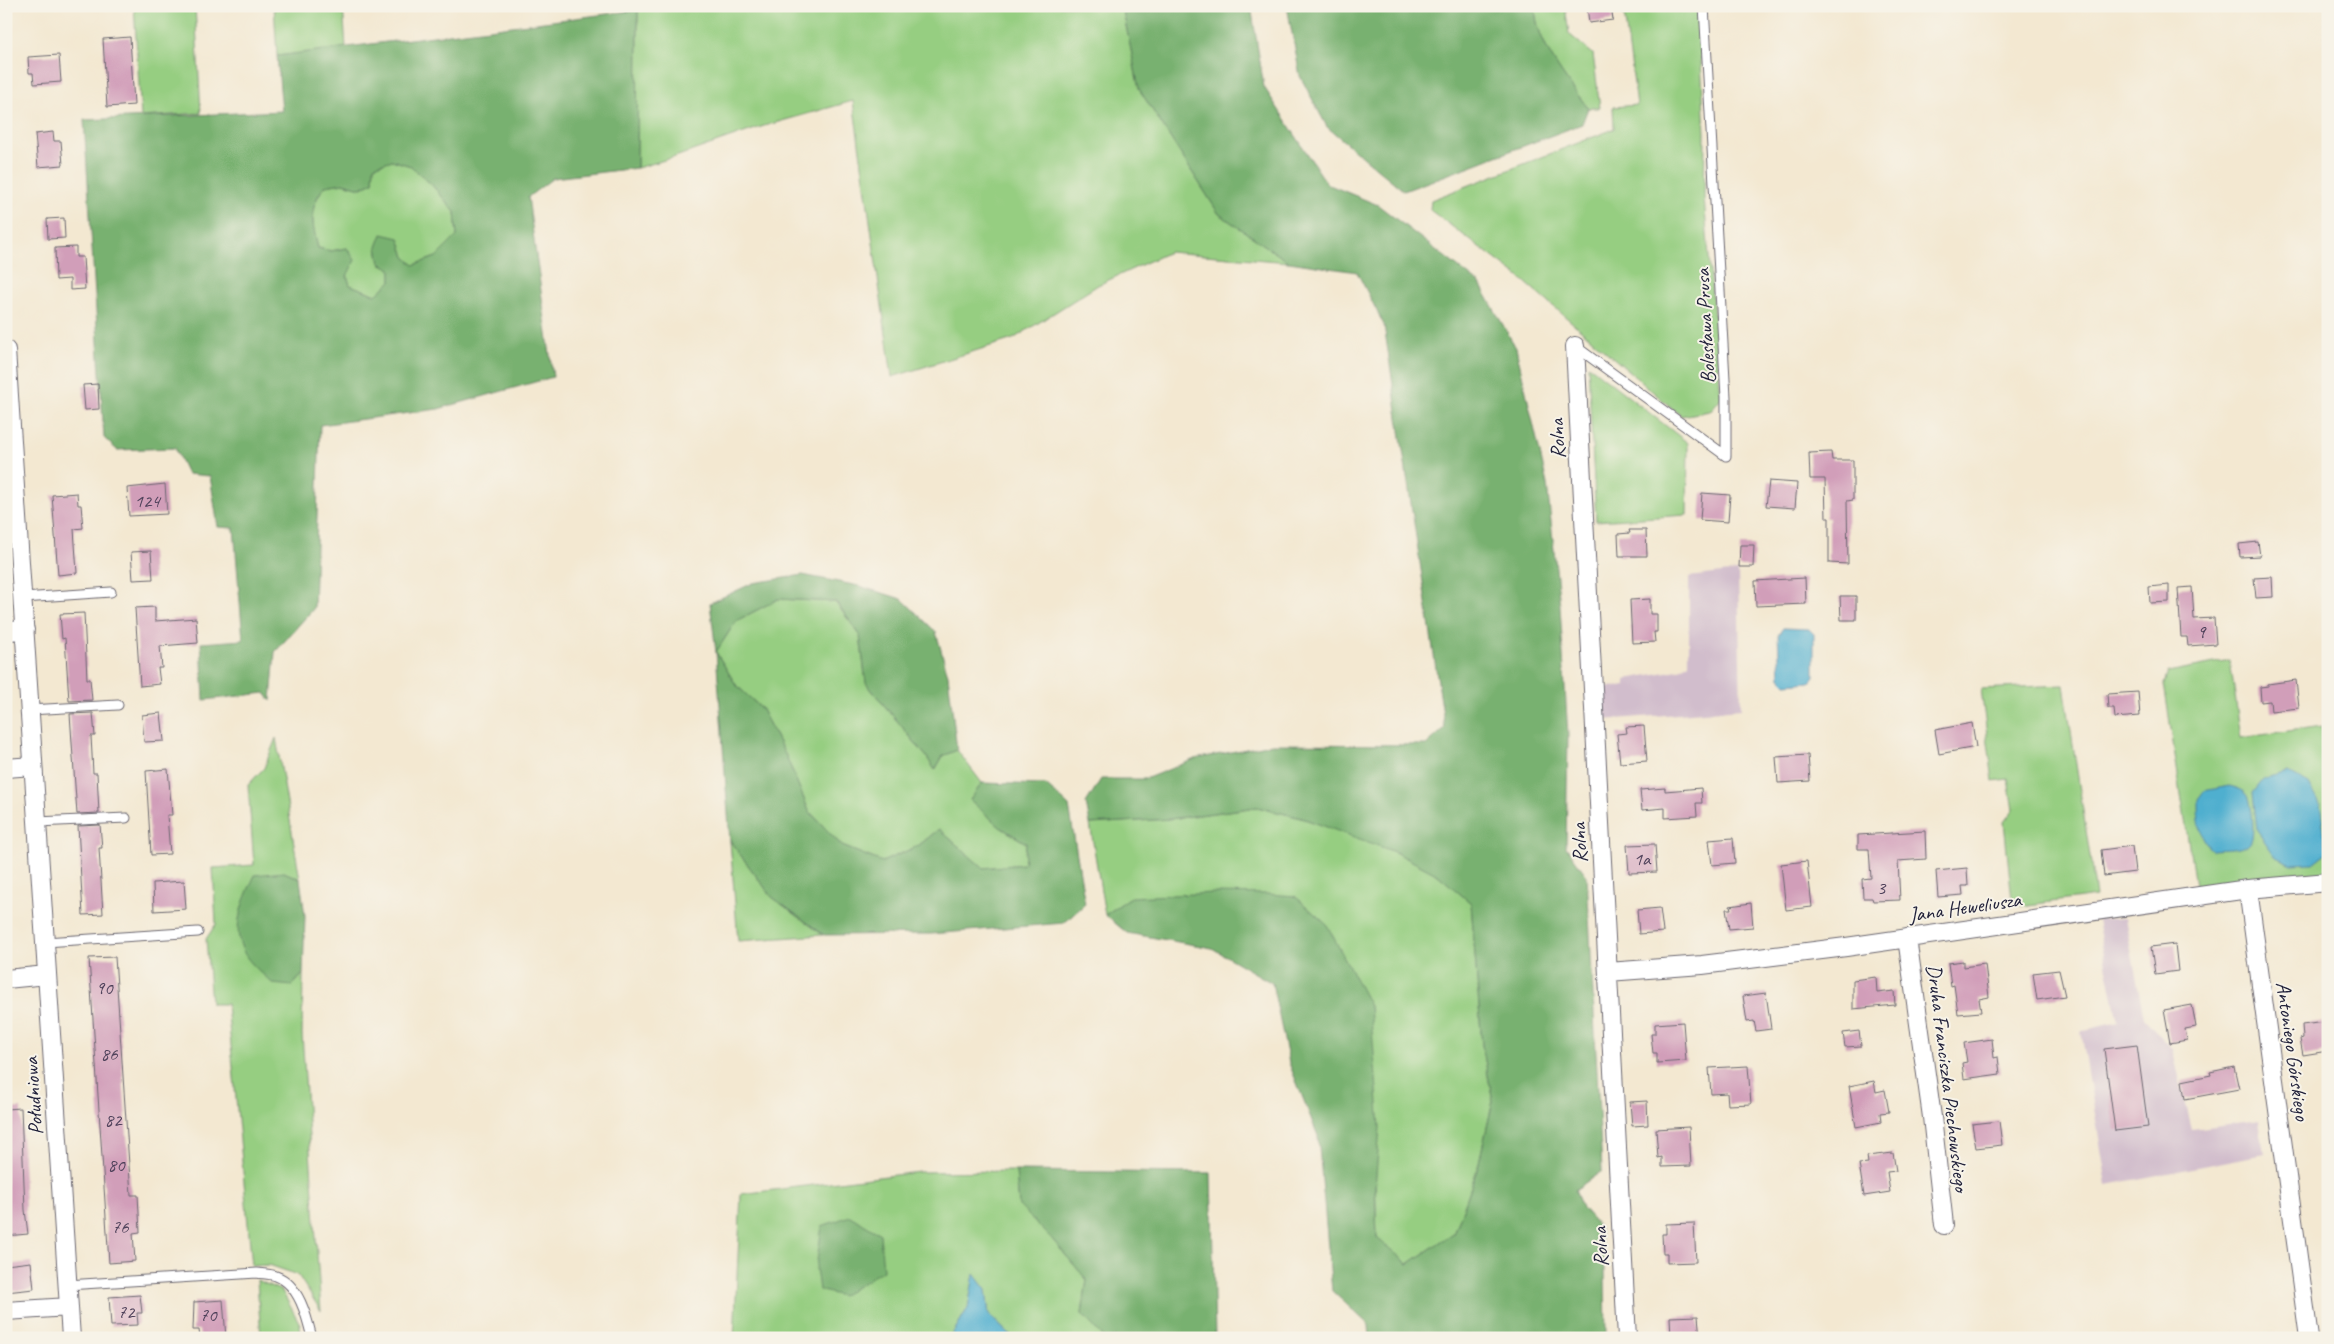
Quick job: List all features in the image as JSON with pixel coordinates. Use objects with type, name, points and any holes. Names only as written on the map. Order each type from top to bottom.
[{"type":"street","name":"Rolna","points":[[1575,346],[1627,1338]]},
{"type":"street","name":"Południowa","points":[[6,350],[71,1338]]},
{"type":"street","points":[[6,631],[25,630]]},
{"type":"street","points":[[6,768],[32,766]]},
{"type":"street","name":"Jana Heweliusza","points":[[1608,972],[1702,965],[1907,938],[2248,889],[2328,882]]},
{"type":"street","name":"Antoniego Górskiego","points":[[2248,889],[2309,1338]]},
{"type":"street","name":"Druha Franciszka Piechowskiego","points":[[1907,938],[1932,1117],[1944,1225]]},
{"type":"street","points":[[6,979],[47,975]]},
{"type":"street","points":[[6,1311],[69,1307]]},
{"type":"lane","name":"Bolesława Prusa","points":[[1575,346],[1726,456],[1726,397],[1704,6]]},
{"type":"lane","points":[[23,598],[111,592]]},
{"type":"lane","points":[[29,710],[118,706]]},
{"type":"lane","points":[[37,822],[126,818]]},
{"type":"lane","points":[[45,942],[198,932]]},
{"type":"lane","points":[[68,1284],[257,1273],[278,1276],[295,1291],[306,1313],[312,1338]]},
{"type":"shaded area","points":[[1738,571],[1741,709],[1603,720],[1602,688],[1626,685],[1626,679],[1678,670],[1689,663],[1689,577]]},
{"type":"shaded area","points":[[2125,918],[2144,1018],[2172,1049],[2192,1129],[2259,1120],[2264,1154],[2107,1185],[2081,1031],[2118,1022],[2097,920]]},
{"type":"green space","points":[[134,6],[195,6],[201,113],[141,117]]},
{"type":"green space","points":[[274,6],[343,6],[346,48],[277,56]]},
{"type":"green space","points":[[671,6],[1122,6],[1139,89],[1219,214],[1289,262],[1169,252],[1098,285],[1013,339],[892,377],[853,101],[764,126],[637,168],[638,10]]},
{"type":"green space","points":[[1122,6],[1251,6],[1264,87],[1327,184],[1378,205],[1480,284],[1516,348],[1547,484],[1560,606],[1568,736],[1566,847],[1587,876],[1602,1171],[1575,1190],[1582,1208],[1599,1227],[1605,1269],[1606,1338],[1370,1338],[1369,1325],[1332,1291],[1318,1136],[1289,1063],[1272,983],[1212,948],[1127,933],[1105,915],[1131,897],[1214,893],[1295,896],[1327,925],[1370,1006],[1380,1127],[1375,1187],[1377,1238],[1408,1264],[1455,1232],[1478,1167],[1493,1101],[1482,1045],[1471,903],[1438,875],[1395,852],[1302,818],[1257,807],[1170,819],[1090,824],[1086,803],[1101,779],[1145,779],[1195,759],[1272,744],[1426,745],[1445,728],[1384,325],[1357,272],[1289,262],[1219,214],[1139,89]]},
{"type":"green space","points":[[1287,6],[1535,6],[1536,20],[1546,47],[1562,73],[1588,108],[1582,124],[1404,191],[1327,127],[1300,76]]},
{"type":"green space","points":[[1535,6],[1565,6],[1569,34],[1593,54],[1600,108],[1588,108],[1554,60],[1540,33],[1536,20]]},
{"type":"green space","points":[[1623,6],[1698,6],[1705,133],[1704,198],[1721,398],[1710,411],[1681,416],[1518,276],[1430,210],[1431,200],[1614,129],[1613,107],[1637,105]]},
{"type":"green space","points":[[638,10],[637,168],[553,178],[528,197],[553,377],[438,409],[320,425],[314,608],[275,652],[271,701],[265,693],[204,700],[201,643],[243,640],[234,528],[218,527],[210,476],[187,474],[175,448],[117,450],[104,438],[84,120],[282,111],[277,56]],"holes":[[[392,160],[411,166],[432,185],[455,212],[457,236],[436,257],[414,265],[405,257],[399,238],[382,234],[377,247],[380,263],[391,269],[391,281],[376,295],[350,285],[347,276],[355,260],[347,248],[331,251],[318,248],[313,223],[316,201],[325,186],[343,183],[361,188],[373,182],[374,166]]]},
{"type":"green space","points":[[392,160],[411,166],[432,185],[455,212],[457,236],[436,257],[414,265],[405,257],[399,238],[377,247],[380,263],[391,269],[391,281],[377,295],[350,285],[347,276],[347,248],[331,251],[318,248],[313,216],[316,201],[325,186],[343,183],[361,188],[373,182],[374,166]]},
{"type":"green space","points":[[1588,365],[1688,443],[1687,515],[1596,521]]},
{"type":"green space","points":[[803,575],[859,586],[902,599],[936,632],[948,675],[957,750],[943,756],[935,770],[926,756],[866,683],[860,635],[836,602],[778,599],[736,621],[716,652],[710,603],[753,583]]},
{"type":"green space","points":[[778,599],[835,602],[860,635],[866,683],[926,756],[935,770],[943,756],[957,750],[982,783],[971,800],[1000,827],[1026,843],[1025,864],[983,868],[939,829],[918,846],[882,862],[842,846],[809,811],[786,756],[761,708],[736,685],[716,652],[736,621]]},
{"type":"green space","points":[[716,652],[736,685],[761,708],[786,756],[809,811],[842,846],[882,862],[918,846],[939,829],[983,868],[1024,864],[1026,843],[1000,827],[970,800],[982,783],[1046,785],[1069,806],[1085,904],[1064,923],[931,934],[824,935],[772,897],[730,841]]},
{"type":"green space","points":[[2230,660],[2241,738],[2322,726],[2328,780],[2328,873],[2205,890],[2195,885],[2164,684],[2168,672]]},
{"type":"green space","points":[[2064,685],[2096,896],[2021,906],[2012,900],[2004,822],[2013,810],[2008,779],[1993,781],[1981,689]]},
{"type":"green space","points":[[276,738],[300,879],[284,872],[292,986],[303,974],[302,1034],[321,1311],[298,1275],[269,1265],[252,1266],[227,1004],[211,1004],[206,939],[216,924],[213,868],[254,865],[248,785],[264,768]]},
{"type":"green space","points":[[1257,807],[1349,833],[1371,842],[1415,862],[1440,877],[1471,903],[1482,1045],[1493,1101],[1478,1167],[1455,1232],[1408,1264],[1377,1239],[1370,1006],[1131,897],[1105,915],[1090,824],[1170,819]]},
{"type":"green space","points":[[730,841],[772,897],[823,935],[738,941]]},
{"type":"green space","points":[[284,872],[300,879],[305,916],[303,974],[292,986],[273,984],[257,969],[242,949],[238,927],[242,906],[255,875]]},
{"type":"green space","points":[[1016,1171],[1019,1206],[1052,1239],[1087,1280],[1082,1314],[1104,1338],[1013,1338],[989,1315],[986,1290],[974,1275],[968,1308],[950,1338],[734,1338],[741,1194],[919,1172]]},
{"type":"green space","points":[[1016,1171],[1211,1173],[1215,1338],[1104,1338],[1082,1314],[1087,1280],[1052,1239],[1019,1206]]},
{"type":"green space","points":[[850,1216],[880,1234],[883,1270],[842,1296],[819,1290],[816,1268],[822,1226]]},
{"type":"green space","points":[[257,1280],[282,1291],[300,1324],[301,1338],[261,1338]]},
{"type":"water","points":[[1783,628],[1809,629],[1814,634],[1814,677],[1810,682],[1786,684],[1780,678],[1778,635]]},
{"type":"water","points":[[2289,773],[2309,784],[2320,804],[2327,852],[2313,863],[2291,864],[2276,857],[2257,831],[2253,793],[2264,779]]},
{"type":"water","points":[[2229,786],[2248,795],[2253,822],[2251,841],[2246,846],[2213,850],[2204,840],[2202,834],[2198,799],[2204,791]]},
{"type":"water","points":[[974,1274],[986,1290],[989,1315],[1013,1338],[950,1338],[968,1308]]},
{"type":"building","points":[[1587,6],[1611,6],[1613,20],[1589,23]]},
{"type":"building","points":[[130,37],[134,105],[107,107],[103,39]]},
{"type":"building","points":[[59,55],[61,82],[34,84],[33,73],[29,73],[28,57]]},
{"type":"building","points":[[53,132],[54,141],[61,141],[63,165],[38,167],[35,134]]},
{"type":"building","points":[[64,218],[65,238],[48,239],[47,219]]},
{"type":"building","points":[[76,247],[76,257],[83,257],[85,289],[70,290],[70,279],[56,280],[55,248]]},
{"type":"building","points":[[98,384],[99,409],[85,410],[83,385]]},
{"type":"building","points":[[1831,452],[1832,460],[1853,460],[1853,500],[1847,501],[1848,564],[1829,563],[1829,518],[1826,518],[1825,479],[1810,479],[1809,453]]},
{"type":"building","points":[[1769,481],[1797,483],[1795,508],[1766,506]]},
{"type":"building","points":[[165,484],[167,514],[129,516],[127,488]]},
{"type":"building","points":[[77,493],[78,505],[81,505],[83,528],[74,529],[77,573],[58,575],[52,495]]},
{"type":"building","points":[[1702,493],[1730,495],[1728,522],[1700,520]]},
{"type":"building","points":[[1629,530],[1646,530],[1647,556],[1619,556],[1618,534],[1630,533]]},
{"type":"building","points":[[2258,542],[2260,556],[2240,557],[2239,544]]},
{"type":"building","points":[[1740,545],[1754,545],[1753,567],[1739,567]]},
{"type":"building","points":[[151,551],[153,579],[133,580],[131,552]]},
{"type":"building","points":[[2272,577],[2273,597],[2256,598],[2254,578]]},
{"type":"building","points":[[1805,578],[1806,604],[1756,606],[1755,581]]},
{"type":"building","points":[[2169,585],[2169,602],[2150,603],[2149,587]]},
{"type":"building","points":[[2192,587],[2194,619],[2214,618],[2216,644],[2188,646],[2187,637],[2181,637],[2178,588]]},
{"type":"building","points":[[1840,596],[1856,596],[1856,620],[1841,620]]},
{"type":"building","points":[[1650,599],[1650,614],[1657,614],[1657,632],[1654,632],[1655,642],[1632,643],[1630,600]]},
{"type":"building","points":[[155,607],[155,621],[196,618],[198,643],[160,646],[162,668],[158,668],[160,684],[140,686],[135,608]]},
{"type":"building","points":[[84,613],[87,679],[90,679],[92,700],[69,701],[65,638],[62,639],[60,614]]},
{"type":"building","points":[[2296,680],[2299,708],[2271,711],[2270,701],[2261,702],[2260,687]]},
{"type":"building","points":[[2138,692],[2140,716],[2115,718],[2114,708],[2108,708],[2107,694]]},
{"type":"building","points":[[93,713],[95,736],[91,736],[93,773],[97,773],[99,813],[77,814],[70,714]]},
{"type":"building","points":[[161,713],[164,741],[144,742],[142,715]]},
{"type":"building","points":[[1972,723],[1976,747],[1939,754],[1935,730]]},
{"type":"building","points":[[1644,726],[1647,761],[1620,763],[1617,734],[1627,733],[1626,727]]},
{"type":"building","points":[[1808,755],[1810,781],[1778,783],[1776,757]]},
{"type":"building","points":[[168,769],[172,815],[167,815],[170,854],[151,855],[146,771]]},
{"type":"building","points":[[1665,788],[1665,791],[1701,788],[1702,803],[1696,803],[1697,816],[1665,818],[1665,808],[1642,810],[1640,790]]},
{"type":"building","points":[[100,825],[102,848],[99,848],[103,914],[83,915],[78,826]]},
{"type":"building","points":[[1925,831],[1926,859],[1898,861],[1900,900],[1873,901],[1872,898],[1863,898],[1862,879],[1871,878],[1869,849],[1858,849],[1858,835]]},
{"type":"building","points":[[1733,838],[1735,863],[1712,865],[1709,840]]},
{"type":"building","points":[[1655,844],[1657,872],[1629,873],[1627,845]]},
{"type":"building","points":[[2132,846],[2135,872],[2104,876],[2101,850]]},
{"type":"building","points":[[1807,861],[1812,907],[1786,910],[1781,864]]},
{"type":"building","points":[[1967,868],[1968,886],[1962,886],[1963,895],[1938,897],[1936,871]]},
{"type":"building","points":[[184,881],[186,909],[154,911],[153,883]]},
{"type":"building","points":[[1751,903],[1753,927],[1729,929],[1726,909],[1731,909],[1730,906]]},
{"type":"building","points":[[1660,908],[1663,932],[1639,934],[1637,910]]},
{"type":"building","points":[[2175,944],[2178,971],[2155,974],[2151,947]]},
{"type":"building","points":[[115,957],[131,1195],[138,1195],[140,1232],[133,1233],[135,1261],[109,1263],[89,958]]},
{"type":"building","points":[[1963,961],[1963,967],[1985,964],[1989,997],[1979,999],[1981,1012],[1958,1014],[1954,985],[1951,986],[1948,963]]},
{"type":"building","points":[[2059,970],[2065,996],[2037,1000],[2033,973]]},
{"type":"building","points":[[1876,977],[1877,993],[1894,991],[1895,1005],[1853,1009],[1853,980]]},
{"type":"building","points":[[1766,993],[1771,1029],[1756,1031],[1754,1021],[1747,1022],[1743,996]]},
{"type":"building","points":[[2192,1005],[2196,1027],[2185,1029],[2187,1040],[2170,1043],[2164,1010]]},
{"type":"building","points":[[1683,1022],[1686,1061],[1657,1063],[1657,1053],[1653,1053],[1651,1034],[1655,1034],[1655,1024]]},
{"type":"building","points":[[2325,1022],[2328,1051],[2303,1055],[2300,1039],[2303,1038],[2302,1025]]},
{"type":"building","points":[[1859,1031],[1861,1046],[1845,1047],[1843,1033]]},
{"type":"building","points":[[1992,1039],[1994,1058],[1998,1057],[2000,1074],[1964,1079],[1962,1063],[1967,1062],[1964,1043]]},
{"type":"building","points":[[2137,1045],[2148,1127],[2115,1131],[2104,1049]]},
{"type":"building","points":[[1748,1066],[1751,1104],[1728,1105],[1727,1093],[1711,1094],[1709,1068]]},
{"type":"building","points":[[2234,1067],[2239,1089],[2185,1099],[2182,1081],[2211,1075],[2210,1072]]},
{"type":"building","points":[[1874,1081],[1876,1092],[1885,1090],[1889,1112],[1880,1113],[1881,1122],[1856,1127],[1849,1086]]},
{"type":"building","points":[[1647,1101],[1648,1125],[1632,1126],[1630,1102]]},
{"type":"building","points":[[21,1108],[25,1210],[28,1234],[6,1236],[6,1109]]},
{"type":"building","points":[[1999,1121],[2002,1145],[1976,1148],[1972,1124]]},
{"type":"building","points":[[1689,1127],[1691,1166],[1662,1167],[1662,1157],[1658,1158],[1656,1129]]},
{"type":"building","points":[[1893,1153],[1896,1171],[1887,1172],[1890,1192],[1864,1196],[1859,1164],[1868,1163],[1867,1156]]},
{"type":"building","points":[[1694,1223],[1696,1262],[1667,1263],[1667,1253],[1663,1253],[1662,1234],[1666,1234],[1666,1224]]},
{"type":"building","points":[[31,1262],[34,1289],[6,1292],[6,1265]]},
{"type":"building","points":[[140,1295],[142,1313],[137,1313],[138,1325],[111,1326],[109,1297]]},
{"type":"building","points":[[223,1300],[226,1338],[200,1338],[199,1330],[193,1330],[194,1302]]},
{"type":"building","points":[[1698,1316],[1700,1338],[1671,1338],[1670,1317]]}]
